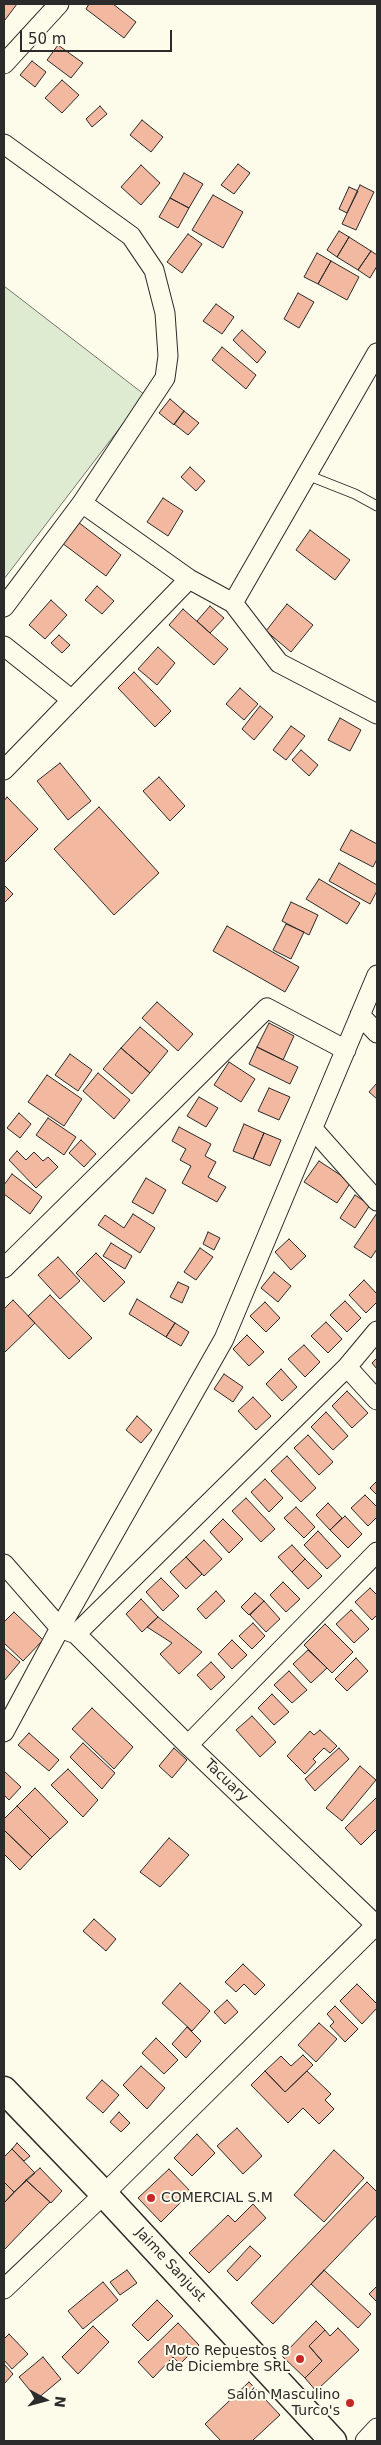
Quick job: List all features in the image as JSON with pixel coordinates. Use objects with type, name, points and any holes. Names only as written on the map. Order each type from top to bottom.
[{"type":"main road","name":"Jaime Sanjust","points":[[4,2090],[104,2194],[333,2441]]},
{"type":"street","points":[[4,64],[59,4]]},
{"type":"street","points":[[4,144],[131,236],[154,270],[165,313],[168,356],[165,378],[82,504],[4,607]]},
{"type":"street","points":[[233,603],[377,353]]},
{"type":"street","points":[[82,504],[189,579],[233,603],[279,663],[377,714]]},
{"type":"street","points":[[4,770],[189,579]]},
{"type":"street","points":[[4,646],[72,700]]},
{"type":"street","points":[[4,1732],[68,1631],[224,1339],[377,975]]},
{"type":"street","points":[[4,1268],[267,1008],[346,1050]]},
{"type":"street","points":[[360,1015],[377,1033]]},
{"type":"street","points":[[313,1129],[377,1201]]},
{"type":"street","points":[[68,1631],[346,1368],[377,1331]]},
{"type":"street","points":[[346,1368],[377,1400]]},
{"type":"street","points":[[188,1745],[377,1552]]},
{"type":"street","name":"Tacuary","points":[[4,1564],[68,1631],[377,1925]]},
{"type":"street","points":[[4,2289],[104,2194],[377,1925]]},
{"type":"street","points":[[365,2441],[377,2428]]},
{"type":"lane","points":[[307,475],[355,494],[377,506]]},
{"type":"green space","points":[[4,286],[145,395],[4,579]]},
{"type":"building","points":[[4,4],[17,4],[5,20],[4,19]]},
{"type":"building","points":[[89,4],[113,4],[136,22],[124,38],[86,9]]},
{"type":"building","points":[[58,45],[83,63],[71,78],[47,60]]},
{"type":"building","points":[[32,61],[46,72],[35,87],[20,75]]},
{"type":"building","points":[[62,80],[79,95],[62,113],[45,98]]},
{"type":"building","points":[[100,106],[107,114],[92,127],[86,119]]},
{"type":"building","points":[[142,120],[163,137],[151,152],[130,135]]},
{"type":"building","points":[[238,164],[250,173],[234,194],[221,185]]},
{"type":"building","points":[[141,165],[160,183],[141,205],[121,187]]},
{"type":"building","points":[[184,173],[203,184],[189,208],[170,198]]},
{"type":"building","points":[[360,185],[374,192],[356,230],[342,224]]},
{"type":"building","points":[[349,187],[358,191],[347,213],[339,209]]},
{"type":"building","points":[[213,195],[243,212],[223,248],[192,230]]},
{"type":"building","points":[[170,198],[189,208],[178,228],[159,217]]},
{"type":"building","points":[[339,231],[349,237],[337,257],[327,250]]},
{"type":"building","points":[[188,234],[202,244],[182,273],[167,262]]},
{"type":"building","points":[[349,237],[371,251],[358,270],[337,257]]},
{"type":"building","points":[[371,251],[377,255],[377,266],[370,278],[358,270]]},
{"type":"building","points":[[317,253],[331,261],[318,284],[304,277]]},
{"type":"building","points":[[331,261],[359,277],[347,300],[318,284]]},
{"type":"building","points":[[298,293],[314,302],[299,328],[284,319]]},
{"type":"building","points":[[216,304],[234,317],[222,334],[203,321]]},
{"type":"building","points":[[242,330],[266,352],[257,363],[233,340]]},
{"type":"building","points":[[222,347],[256,375],[246,389],[212,360]]},
{"type":"building","points":[[170,399],[184,411],[174,425],[159,413]]},
{"type":"building","points":[[184,411],[199,423],[188,435],[174,424]]},
{"type":"building","points":[[190,467],[205,481],[196,491],[181,477]]},
{"type":"building","points":[[163,498],[183,511],[168,536],[147,522]]},
{"type":"building","points":[[78,522],[121,555],[106,576],[62,543]]},
{"type":"building","points":[[310,530],[350,560],[335,580],[296,550]]},
{"type":"building","points":[[97,586],[114,601],[102,614],[85,600]]},
{"type":"building","points":[[51,600],[67,615],[45,639],[29,625]]},
{"type":"building","points":[[287,604],[313,625],[291,652],[266,631]]},
{"type":"building","points":[[210,606],[224,618],[210,633],[197,621]]},
{"type":"building","points":[[183,609],[228,649],[214,665],[169,625]]},
{"type":"building","points":[[59,635],[70,645],[62,653],[51,643]]},
{"type":"building","points":[[158,647],[175,663],[157,685],[138,669]]},
{"type":"building","points":[[134,672],[171,711],[155,727],[118,688]]},
{"type":"building","points":[[240,688],[258,704],[244,720],[226,704]]},
{"type":"building","points":[[260,706],[273,717],[254,740],[242,729]]},
{"type":"building","points":[[340,718],[361,730],[350,751],[328,740]]},
{"type":"building","points":[[291,726],[305,736],[286,760],[273,750]]},
{"type":"building","points":[[301,750],[318,765],[309,776],[292,760]]},
{"type":"building","points":[[60,763],[91,801],[68,820],[37,781]]},
{"type":"building","points":[[159,777],[185,806],[170,821],[143,791]]},
{"type":"building","points":[[7,797],[38,829],[4,863],[4,801]]},
{"type":"building","points":[[99,807],[159,873],[114,915],[54,849]]},
{"type":"building","points":[[351,830],[377,844],[377,859],[373,867],[340,850]]},
{"type":"building","points":[[339,863],[377,885],[377,891],[370,904],[329,881]]},
{"type":"building","points":[[319,879],[360,903],[347,924],[306,899]]},
{"type":"building","points":[[4,885],[13,894],[4,903]]},
{"type":"building","points":[[291,902],[318,915],[309,935],[282,921]]},
{"type":"building","points":[[286,924],[304,932],[291,959],[273,950]]},
{"type":"building","points":[[227,926],[299,967],[285,992],[213,951]]},
{"type":"building","points":[[157,1002],[193,1034],[178,1051],[142,1018]]},
{"type":"building","points":[[269,1023],[294,1036],[283,1060],[257,1047]]},
{"type":"building","points":[[140,1027],[168,1051],[150,1073],[121,1048]]},
{"type":"building","points":[[257,1047],[298,1067],[290,1084],[249,1064]]},
{"type":"building","points":[[121,1048],[150,1073],[132,1094],[103,1069]]},
{"type":"building","points":[[70,1054],[92,1070],[78,1091],[55,1075]]},
{"type":"building","points":[[229,1062],[255,1079],[241,1102],[214,1085]]},
{"type":"building","points":[[98,1073],[130,1100],[114,1119],[83,1091]]},
{"type":"building","points":[[47,1075],[82,1099],[64,1126],[28,1102]]},
{"type":"building","points":[[377,1083],[377,1099],[369,1092]]},
{"type":"building","points":[[269,1088],[290,1097],[279,1120],[258,1111]]},
{"type":"building","points":[[199,1097],[218,1108],[206,1127],[187,1116]]},
{"type":"building","points":[[19,1113],[31,1124],[20,1138],[7,1128]]},
{"type":"building","points":[[48,1118],[76,1137],[64,1155],[36,1135]]},
{"type":"building","points":[[244,1124],[264,1133],[253,1159],[233,1151]]},
{"type":"building","points":[[179,1127],[211,1144],[205,1156],[216,1162],[208,1177],[226,1187],[217,1202],[182,1183],[191,1166],[180,1160],[186,1149],[172,1141]]},
{"type":"building","points":[[264,1133],[281,1140],[270,1166],[253,1159]]},
{"type":"building","points":[[81,1140],[96,1154],[84,1167],[69,1153]]},
{"type":"building","points":[[17,1151],[26,1160],[34,1152],[43,1161],[48,1157],[58,1167],[36,1188],[9,1160]]},
{"type":"building","points":[[319,1161],[351,1182],[337,1203],[304,1182]]},
{"type":"building","points":[[12,1174],[42,1197],[30,1214],[4,1194],[4,1185]]},
{"type":"building","points":[[146,1178],[166,1190],[153,1214],[132,1202]]},
{"type":"building","points":[[355,1195],[370,1205],[355,1228],[340,1218]]},
{"type":"building","points":[[377,1213],[377,1249],[371,1258],[354,1247]]},
{"type":"building","points":[[133,1214],[155,1228],[140,1253],[98,1225],[105,1215],[124,1228]]},
{"type":"building","points":[[208,1232],[220,1238],[214,1250],[203,1244]]},
{"type":"building","points":[[289,1239],[306,1256],[291,1270],[275,1252]]},
{"type":"building","points":[[111,1243],[132,1256],[125,1269],[103,1256]]},
{"type":"building","points":[[200,1248],[213,1257],[196,1280],[184,1272]]},
{"type":"building","points":[[96,1253],[125,1282],[104,1302],[76,1273]]},
{"type":"building","points":[[58,1257],[80,1281],[60,1299],[38,1275]]},
{"type":"building","points":[[274,1272],[291,1286],[278,1302],[261,1288]]},
{"type":"building","points":[[364,1280],[377,1294],[377,1302],[366,1313],[349,1295]]},
{"type":"building","points":[[178,1282],[189,1287],[182,1303],[170,1297]]},
{"type":"building","points":[[50,1295],[92,1338],[69,1359],[28,1316]]},
{"type":"building","points":[[137,1299],[175,1323],[166,1337],[129,1314]]},
{"type":"building","points":[[13,1300],[35,1323],[4,1353],[4,1309]]},
{"type":"building","points":[[345,1301],[361,1318],[347,1332],[330,1315]]},
{"type":"building","points":[[265,1302],[280,1318],[266,1332],[250,1316]]},
{"type":"building","points":[[326,1322],[342,1339],[328,1353],[311,1336]]},
{"type":"building","points":[[175,1323],[189,1332],[181,1346],[166,1337]]},
{"type":"building","points":[[247,1335],[264,1352],[249,1366],[233,1349]]},
{"type":"building","points":[[304,1345],[320,1362],[305,1377],[288,1359]]},
{"type":"building","points":[[377,1358],[377,1369],[372,1363]]},
{"type":"building","points":[[281,1369],[297,1387],[282,1401],[266,1384]]},
{"type":"building","points":[[224,1374],[243,1387],[233,1402],[214,1389]]},
{"type":"building","points":[[347,1391],[368,1413],[352,1428],[332,1406]]},
{"type":"building","points":[[253,1397],[271,1416],[256,1430],[238,1411]]},
{"type":"building","points":[[326,1412],[348,1436],[333,1450],[311,1427]]},
{"type":"building","points":[[137,1416],[152,1430],[141,1443],[126,1430]]},
{"type":"building","points":[[308,1435],[333,1462],[319,1475],[294,1448]]},
{"type":"building","points":[[287,1456],[316,1488],[301,1502],[271,1471]]},
{"type":"building","points":[[265,1479],[283,1498],[269,1512],[251,1492]]},
{"type":"building","points":[[377,1481],[377,1495],[370,1488]]},
{"type":"building","points":[[365,1495],[377,1507],[377,1517],[368,1526],[351,1508]]},
{"type":"building","points":[[246,1498],[275,1529],[261,1542],[232,1511]]},
{"type":"building","points":[[328,1503],[342,1518],[330,1530],[316,1515]]},
{"type":"building","points":[[296,1507],[315,1527],[304,1538],[284,1518]]},
{"type":"building","points":[[345,1516],[362,1534],[348,1548],[330,1530]]},
{"type":"building","points":[[223,1519],[243,1539],[229,1553],[210,1532]]},
{"type":"building","points":[[318,1531],[341,1556],[327,1569],[304,1545]]},
{"type":"building","points":[[204,1540],[222,1559],[204,1576],[186,1557]]},
{"type":"building","points":[[292,1545],[305,1559],[292,1572],[278,1557]]},
{"type":"building","points":[[186,1557],[202,1574],[186,1589],[170,1572]]},
{"type":"building","points":[[305,1559],[322,1576],[308,1589],[292,1572]]},
{"type":"building","points":[[161,1578],[179,1596],[163,1611],[146,1592]]},
{"type":"building","points":[[283,1582],[300,1599],[286,1612],[270,1595]]},
{"type":"building","points":[[370,1588],[377,1595],[377,1615],[372,1620],[355,1602]]},
{"type":"building","points":[[216,1591],[225,1601],[206,1619],[197,1609]]},
{"type":"building","points":[[255,1593],[264,1601],[249,1615],[241,1607]]},
{"type":"building","points":[[141,1599],[158,1617],[142,1632],[126,1614]]},
{"type":"building","points":[[264,1601],[280,1619],[266,1632],[250,1615]]},
{"type":"building","points":[[351,1610],[369,1629],[354,1643],[336,1624]]},
{"type":"building","points":[[14,1612],[43,1640],[23,1661],[4,1643],[4,1622]]},
{"type":"building","points":[[158,1617],[202,1652],[179,1674],[160,1654],[172,1643],[147,1627]]},
{"type":"building","points":[[253,1623],[265,1636],[252,1649],[239,1636]]},
{"type":"building","points":[[325,1624],[353,1652],[332,1673],[304,1645]]},
{"type":"building","points":[[232,1640],[247,1655],[232,1669],[218,1654]]},
{"type":"building","points":[[4,1648],[20,1662],[4,1681]]},
{"type":"building","points":[[308,1650],[327,1668],[311,1683],[293,1664]]},
{"type":"building","points":[[356,1658],[368,1671],[347,1691],[335,1679]]},
{"type":"building","points":[[211,1662],[225,1677],[211,1690],[197,1675]]},
{"type":"building","points":[[289,1671],[307,1690],[292,1703],[274,1685]]},
{"type":"building","points":[[272,1694],[289,1712],[274,1725],[258,1708]]},
{"type":"building","points":[[92,1708],[133,1747],[114,1769],[72,1729]]},
{"type":"building","points":[[252,1716],[276,1742],[260,1757],[236,1730]]},
{"type":"building","points":[[320,1730],[337,1746],[330,1753],[324,1748],[313,1759],[316,1762],[305,1774],[287,1756],[310,1731],[314,1735]]},
{"type":"building","points":[[29,1733],[59,1760],[49,1771],[18,1745]]},
{"type":"building","points":[[83,1743],[115,1773],[102,1789],[70,1757]]},
{"type":"building","points":[[174,1748],[187,1760],[172,1778],[159,1766]]},
{"type":"building","points":[[339,1748],[349,1759],[315,1791],[305,1779]]},
{"type":"building","points":[[360,1766],[376,1780],[342,1821],[326,1808]]},
{"type":"building","points":[[68,1769],[98,1800],[83,1817],[51,1785]]},
{"type":"building","points":[[4,1771],[21,1787],[9,1800],[4,1795]]},
{"type":"building","points":[[35,1788],[68,1822],[50,1839],[17,1806]]},
{"type":"building","points":[[377,1797],[377,1829],[361,1845],[345,1828]]},
{"type":"building","points":[[17,1806],[50,1839],[32,1857],[4,1830],[4,1819]]},
{"type":"building","points":[[4,1830],[32,1857],[20,1870],[4,1854]]},
{"type":"building","points":[[169,1838],[189,1855],[160,1887],[140,1872]]},
{"type":"building","points":[[94,1919],[116,1939],[106,1951],[83,1931]]},
{"type":"building","points":[[243,1964],[265,1985],[255,1995],[244,1984],[236,1992],[225,1982]]},
{"type":"building","points":[[180,1983],[210,2011],[192,2031],[162,2003]]},
{"type":"building","points":[[357,1984],[377,2004],[377,2008],[362,2024],[340,2001]]},
{"type":"building","points":[[227,2000],[238,2012],[225,2024],[214,2012]]},
{"type":"building","points":[[335,2006],[358,2029],[345,2042],[330,2026],[334,2022],[327,2014]]},
{"type":"building","points":[[319,2023],[337,2039],[316,2062],[298,2045]]},
{"type":"building","points":[[187,2027],[201,2041],[186,2058],[172,2044]]},
{"type":"building","points":[[156,2038],[178,2060],[164,2074],[142,2053]]},
{"type":"building","points":[[303,2055],[313,2065],[285,2092],[265,2071],[281,2056],[291,2066]]},
{"type":"building","points":[[141,2066],[165,2088],[147,2109],[123,2085]]},
{"type":"building","points":[[265,2071],[285,2092],[307,2071],[331,2094],[325,2100],[334,2109],[319,2124],[303,2108],[288,2123],[251,2085]]},
{"type":"building","points":[[102,2080],[119,2095],[103,2113],[86,2098]]},
{"type":"building","points":[[119,2112],[130,2123],[121,2132],[110,2122]]},
{"type":"building","points":[[237,2128],[262,2156],[243,2174],[217,2146]]},
{"type":"building","points":[[197,2134],[215,2153],[192,2176],[174,2158]]},
{"type":"building","points":[[17,2143],[30,2156],[24,2161],[12,2149]]},
{"type":"building","points":[[12,2149],[35,2173],[14,2192],[4,2182],[4,2157]]},
{"type":"building","points":[[334,2150],[364,2178],[324,2222],[294,2195]]},
{"type":"building","points":[[40,2168],[62,2191],[51,2203],[26,2180]]},
{"type":"building","points":[[169,2169],[191,2192],[161,2222],[138,2198]]},
{"type":"building","points":[[26,2180],[50,2202],[4,2250],[4,2203]]},
{"type":"building","points":[[4,2182],[14,2192],[4,2203]]},
{"type":"building","points":[[367,2182],[377,2192],[377,2215],[273,2324],[251,2303]]},
{"type":"building","points":[[253,2204],[266,2218],[209,2273],[189,2253],[228,2215],[235,2222]]},
{"type":"building","points":[[250,2246],[261,2256],[237,2281],[227,2271]]},
{"type":"building","points":[[127,2270],[137,2283],[120,2295],[110,2282]]},
{"type":"building","points":[[324,2270],[371,2314],[358,2328],[311,2284]]},
{"type":"building","points":[[103,2282],[118,2300],[83,2329],[68,2311]]},
{"type":"building","points":[[377,2286],[377,2302],[369,2294]]},
{"type":"building","points":[[157,2300],[173,2316],[148,2341],[132,2325]]},
{"type":"building","points":[[316,2321],[325,2330],[309,2346],[322,2361],[305,2378],[282,2356]]},
{"type":"building","points":[[178,2323],[199,2345],[180,2364],[173,2357],[153,2378],[138,2362]]},
{"type":"building","points":[[93,2326],[109,2342],[78,2374],[62,2357]]},
{"type":"building","points":[[338,2328],[359,2350],[316,2391],[305,2378],[322,2361],[309,2346],[325,2330],[330,2336]]},
{"type":"building","points":[[9,2334],[28,2354],[12,2369],[4,2360],[4,2339]]},
{"type":"building","points":[[43,2357],[61,2379],[37,2399],[19,2377]]},
{"type":"building","points":[[4,2364],[13,2374],[4,2384]]},
{"type":"building","points":[[249,2382],[280,2415],[252,2441],[221,2441],[205,2424]]},
{"type":"place","name":"COMERCIAL S.M","points":[[151,2198]]},
{"type":"place","name":"Moto Repuestos 8 de Diciembre SRL","points":[[300,2359]]},
{"type":"place","name":"Salón Masculino Turco's","points":[[350,2403]]}]
